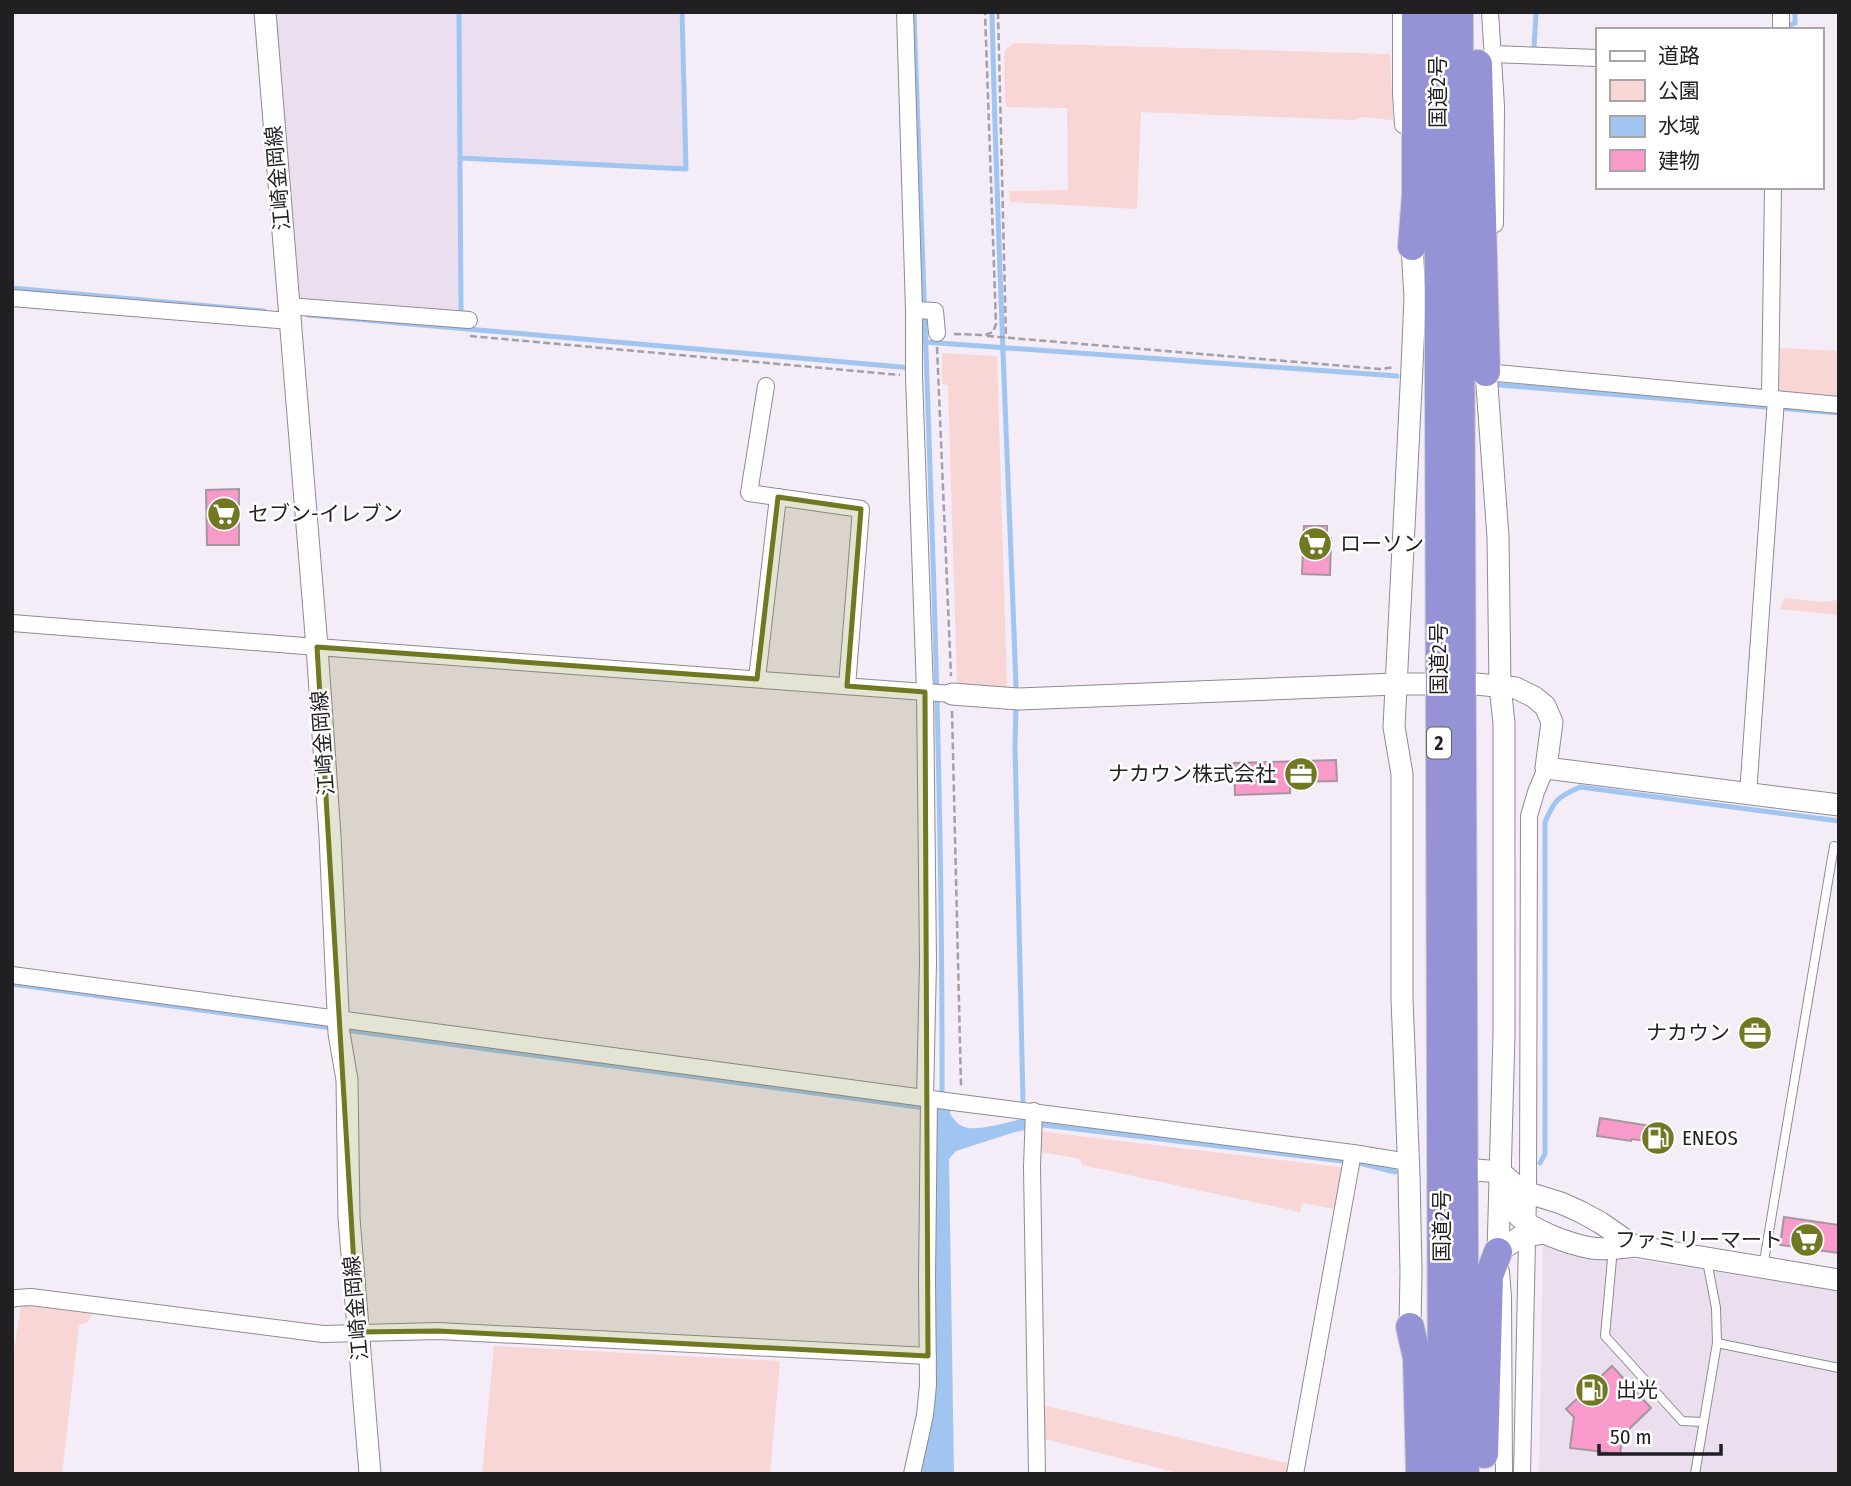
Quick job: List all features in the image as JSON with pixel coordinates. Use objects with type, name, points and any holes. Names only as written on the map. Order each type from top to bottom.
[{"type":"highway","points":[[1412,246],[1416,195],[1416,12]]},
{"type":"highway","name":"国道2号","points":[[1438,12],[1442,1474]]},
{"type":"highway","name":"国道2号","points":[[1459,12],[1465,1474]]},
{"type":"highway","points":[[1475,12],[1482,187],[1483,372]]},
{"type":"highway","points":[[1484,1474],[1483,1423],[1489,1276],[1498,1252]]},
{"type":"highway","points":[[1410,1327],[1417,1358],[1420,1474]]},
{"type":"street","name":"江崎金岡線","points":[[265,12],[317,647],[330,835],[338,1026],[347,1080],[349,1218],[370,1474]]},
{"type":"street","points":[[905,12],[921,310],[914,371],[927,692],[928,962],[936,1103],[928,1385],[925,1415],[912,1474]]},
{"type":"street","points":[[1401,12],[1401,94],[1419,367],[1394,727],[1402,774],[1402,999],[1416,1163],[1410,1258],[1408,1474]]},
{"type":"street","points":[[1490,12],[1496,106],[1496,212],[1491,316],[1483,372],[1498,537],[1500,686],[1504,723],[1504,965],[1498,1252],[1503,1297],[1504,1474]]},
{"type":"street","points":[[1492,54],[1596,58]]},
{"type":"street","points":[[1748,794],[1775,403],[1773,189]]},
{"type":"street","points":[[12,298],[288,314],[469,320]]},
{"type":"street","points":[[921,310],[935,311],[937,339]]},
{"type":"street","points":[[1483,372],[1775,403],[1839,405]]},
{"type":"street","points":[[766,386],[749,493],[861,509],[847,686]]},
{"type":"street","points":[[757,679],[778,497]]},
{"type":"street","points":[[12,623],[1019,699],[1425,684]]},
{"type":"street","points":[[1476,684],[1516,688],[1545,706],[1552,722],[1546,768],[1529,816],[1528,1194],[1532,1230],[1522,1474]]},
{"type":"street","points":[[1546,768],[1839,805]]},
{"type":"street","points":[[12,975],[338,1026],[936,1103],[1033,1120],[1352,1159],[1416,1163]]},
{"type":"street","points":[[1033,1120],[1037,1474]]},
{"type":"street","points":[[1295,1474],[1352,1159]]},
{"type":"street","points":[[1476,1170],[1500,1172],[1528,1194],[1581,1212],[1601,1223],[1621,1243]]},
{"type":"street","points":[[1500,1172],[1513,1209],[1532,1230],[1590,1248],[1621,1243],[1839,1280]]},
{"type":"street","points":[[1498,1252],[1532,1230]]},
{"type":"street","points":[[12,1299],[31,1297],[323,1334],[438,1331],[928,1356]]},
{"type":"lane","points":[[1763,1267],[1834,846]]},
{"type":"lane","points":[[1621,1243],[1605,1336],[1682,1421],[1703,1422]]},
{"type":"lane","points":[[1695,1474],[1717,1343],[1716,1308],[1706,1258]]},
{"type":"lane","points":[[1717,1343],[1839,1368]]},
{"type":"path","points":[[985,12],[996,324],[993,332],[985,335]]},
{"type":"path","points":[[998,12],[1003,338]]},
{"type":"path","points":[[459,335],[914,371]]},
{"type":"path","points":[[936,1103],[950,694],[936,376],[937,339],[985,335],[1380,369],[1419,367]]},
{"type":"highlighted area","points":[[778,497],[861,509],[847,686],[925,692],[928,1356],[438,1331],[358,1332],[317,647],[757,679]]},
{"type":"shaded area","points":[[273,12],[679,12],[684,167],[458,155],[458,315],[304,301],[296,294]]},
{"type":"shaded area","points":[[1543,1245],[1839,1291],[1839,1474],[1539,1474]]},
{"type":"green space","points":[[1014,43],[1390,54],[1393,120],[1141,112],[1137,209],[1010,202],[1009,191],[1068,190],[1067,108],[1007,107],[1005,102],[1004,54]]},
{"type":"green space","points":[[1780,348],[1839,351],[1839,401],[1779,397]]},
{"type":"green space","points":[[942,353],[997,356],[1007,688],[957,683],[948,385],[942,384]]},
{"type":"green space","points":[[1785,598],[1821,602],[1839,600],[1839,615],[1780,609]]},
{"type":"green space","points":[[1037,1131],[1339,1167],[1343,1172],[1335,1209],[1302,1203],[1300,1212],[1082,1165],[1080,1159],[1037,1151]]},
{"type":"green space","points":[[21,1305],[92,1314],[88,1322],[79,1325],[62,1474],[12,1474],[12,1363]]},
{"type":"green space","points":[[494,1346],[780,1361],[770,1474],[482,1474]]},
{"type":"green space","points":[[1043,1405],[1290,1464],[1289,1474],[1182,1474],[1041,1438]]},
{"type":"water","points":[[933,1106],[951,1108],[953,1119],[968,1128],[989,1127],[1027,1118],[1026,1130],[956,1151],[949,1159],[954,1474],[916,1474],[924,1445]]},
{"type":"building","points":[[239,489],[239,545],[207,545],[206,490]]},
{"type":"building","points":[[1304,526],[1327,526],[1327,538],[1331,538],[1330,575],[1302,574]]},
{"type":"building","points":[[1336,760],[1337,781],[1290,782],[1290,793],[1235,795],[1234,763]]},
{"type":"building","points":[[1600,1118],[1664,1128],[1662,1143],[1597,1136]]},
{"type":"building","points":[[1784,1217],[1839,1225],[1839,1253],[1780,1245]]},
{"type":"building","points":[[1612,1366],[1651,1408],[1623,1435],[1620,1454],[1570,1448],[1574,1417],[1566,1409]]},
{"type":"waterway","points":[[459,12],[461,315]]},
{"type":"waterway","points":[[461,158],[686,169],[682,12]]},
{"type":"waterway","points":[[914,12],[937,690],[942,1097]]},
{"type":"waterway","points":[[992,12],[1016,687]]},
{"type":"waterway","points":[[1534,49],[1536,12]]},
{"type":"waterway","points":[[1788,28],[1795,23],[1795,12]]},
{"type":"waterway","points":[[12,288],[264,311]]},
{"type":"waterway","points":[[308,315],[912,368]]},
{"type":"waterway","points":[[925,342],[1397,376]]},
{"type":"waterway","points":[[1500,385],[1839,413]]},
{"type":"waterway","points":[[1016,706],[1023,1101]]},
{"type":"waterway","points":[[1540,1163],[1545,1154],[1545,822],[1558,800],[1580,787],[1839,821]]},
{"type":"waterway","points":[[12,984],[332,1028]]},
{"type":"waterway","points":[[345,1030],[925,1108]]},
{"type":"waterway","points":[[1035,1124],[1359,1163],[1395,1172]]},
{"type":"place","name":"セブン-イレブン","points":[[224,514]]},
{"type":"place","name":"ローソン","points":[[1315,544]]},
{"type":"place","name":"ナカウン株式会社","points":[[1301,774]]},
{"type":"place","name":"ナカウン","points":[[1755,1033]]},
{"type":"place","name":"ENEOS","points":[[1658,1138]]},
{"type":"place","name":"ファミリーマート","points":[[1807,1240]]},
{"type":"place","name":"出光","points":[[1592,1390]]}]
